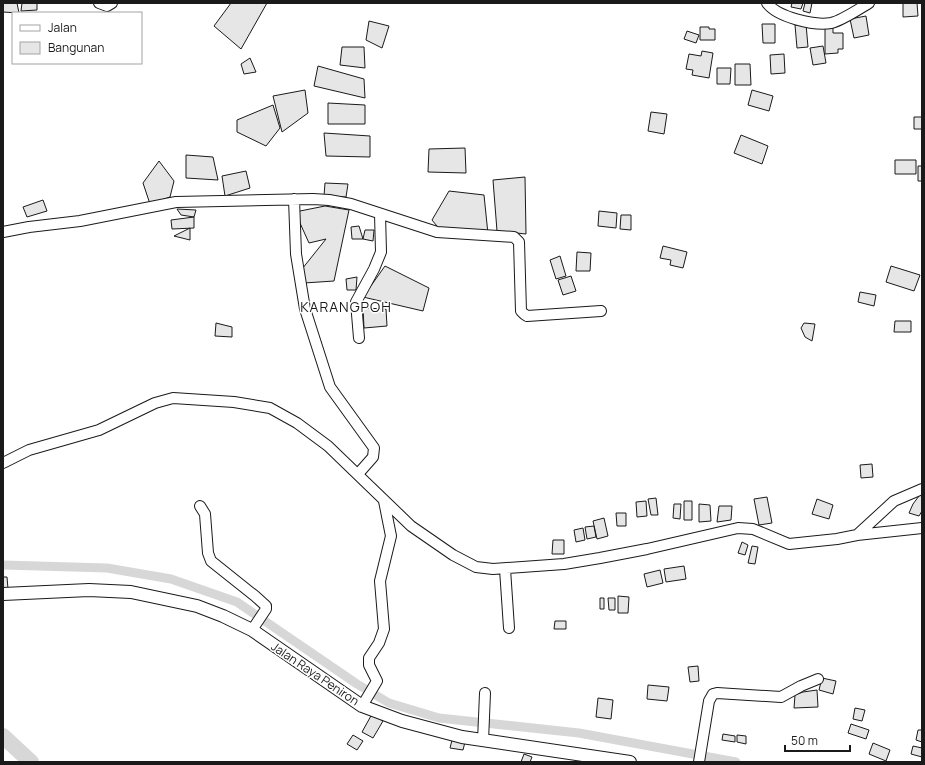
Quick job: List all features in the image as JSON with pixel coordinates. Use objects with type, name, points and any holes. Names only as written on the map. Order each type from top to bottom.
[{"type":"main road","name":"Jalan Raya Peniron","points":[[3,594],[89,590],[131,592],[197,606],[254,626],[362,706],[408,723],[462,737],[483,735],[630,762]]},
{"type":"street","points":[[99,3],[107,6],[112,3]]},
{"type":"street","points":[[768,3],[773,10],[792,18],[812,23],[826,24],[833,23],[869,3]]},
{"type":"street","points":[[3,232],[29,227],[80,221],[176,202],[313,199],[329,200],[351,204],[437,232],[514,237],[519,242],[521,311],[524,314],[527,316],[601,310]]},
{"type":"street","points":[[294,200],[296,254],[305,310],[330,387],[374,448],[373,457],[358,474]]},
{"type":"street","points":[[359,338],[356,302],[374,269],[381,252],[380,214]]},
{"type":"street","points":[[3,463],[29,450],[99,430],[155,403],[173,398],[234,402],[270,408],[297,423],[328,446],[411,526],[453,555],[476,567],[493,569],[564,564],[647,549],[738,528],[753,529],[790,544],[922,528]]},
{"type":"street","points":[[857,535],[894,501],[922,489]]},
{"type":"street","points":[[362,706],[377,680],[369,663],[369,658],[379,643],[384,629],[380,583],[391,536],[384,501]]},
{"type":"street","points":[[200,506],[205,514],[208,553],[210,559],[266,606],[254,626]]},
{"type":"street","points":[[504,568],[509,628]]},
{"type":"street","points":[[699,762],[709,701],[713,694],[718,693],[781,697],[818,679]]},
{"type":"street","points":[[483,735],[485,693]]},
{"type":"building","points":[[3,3],[17,3],[19,12],[3,12]]},
{"type":"building","points":[[22,3],[37,3],[37,10],[21,11]]},
{"type":"building","points":[[231,3],[267,3],[241,49],[214,26]]},
{"type":"building","points":[[792,3],[803,3],[801,9],[791,7]]},
{"type":"building","points":[[805,3],[812,3],[810,13],[803,11]]},
{"type":"building","points":[[903,3],[917,3],[918,16],[903,17]]},
{"type":"building","points":[[866,16],[869,35],[854,38],[850,19]]},
{"type":"building","points":[[369,21],[389,26],[382,48],[366,40]]},
{"type":"building","points":[[762,24],[775,24],[775,43],[763,43]]},
{"type":"building","points":[[806,24],[808,47],[797,48],[795,25]]},
{"type":"building","points":[[833,26],[833,33],[843,33],[843,49],[838,49],[838,53],[825,54],[825,27]]},
{"type":"building","points":[[700,27],[715,29],[715,40],[700,40]]},
{"type":"building","points":[[687,31],[699,35],[696,43],[684,39]]},
{"type":"building","points":[[823,46],[826,63],[813,65],[810,48]]},
{"type":"building","points":[[342,47],[364,47],[365,68],[340,65]]},
{"type":"building","points":[[702,51],[713,53],[709,78],[692,75],[693,70],[686,69],[689,54],[701,56]]},
{"type":"building","points":[[784,54],[785,73],[771,74],[770,55]]},
{"type":"building","points":[[250,58],[256,72],[244,74],[241,64]]},
{"type":"building","points":[[735,64],[750,64],[751,85],[735,85]]},
{"type":"building","points":[[318,66],[364,79],[365,98],[314,86]]},
{"type":"building","points":[[717,68],[731,68],[730,84],[717,84]]},
{"type":"building","points":[[305,90],[308,113],[282,132],[273,96]]},
{"type":"building","points":[[752,90],[773,96],[769,111],[748,105]]},
{"type":"building","points":[[328,103],[365,105],[365,124],[328,124]]},
{"type":"building","points":[[273,105],[280,128],[266,146],[237,132],[237,120]]},
{"type":"building","points":[[651,112],[667,114],[664,134],[648,131]]},
{"type":"building","points":[[914,117],[922,117],[922,129],[914,129]]},
{"type":"building","points":[[324,133],[370,136],[370,157],[326,156]]},
{"type":"building","points":[[741,135],[768,146],[762,164],[734,153]]},
{"type":"building","points":[[465,148],[466,173],[428,172],[429,149]]},
{"type":"building","points":[[186,155],[213,157],[218,180],[186,178]]},
{"type":"building","points":[[895,160],[916,160],[916,174],[895,174]]},
{"type":"building","points":[[159,161],[174,181],[170,197],[150,204],[143,183]]},
{"type":"building","points":[[918,166],[922,166],[922,181],[918,181]]},
{"type":"building","points":[[246,171],[250,188],[225,196],[222,176]]},
{"type":"building","points":[[525,177],[526,234],[497,231],[493,180]]},
{"type":"building","points":[[325,183],[348,184],[346,197],[324,196]]},
{"type":"building","points":[[449,191],[484,195],[488,234],[441,231],[432,220]]},
{"type":"building","points":[[43,200],[47,211],[27,217],[23,207]]},
{"type":"building","points":[[325,206],[349,210],[334,281],[304,283],[302,269],[326,239],[309,243],[295,212]]},
{"type":"building","points":[[177,209],[196,210],[194,217],[181,215]]},
{"type":"building","points":[[599,211],[617,213],[616,228],[598,226]]},
{"type":"building","points":[[621,215],[631,215],[631,230],[620,229]]},
{"type":"building","points":[[194,217],[194,228],[172,229],[171,220]]},
{"type":"building","points":[[359,226],[363,239],[352,239],[351,227]]},
{"type":"building","points":[[190,228],[190,240],[174,236]]},
{"type":"building","points":[[365,230],[374,230],[373,241],[363,239]]},
{"type":"building","points":[[663,246],[687,252],[683,268],[670,265],[671,260],[660,258]]},
{"type":"building","points":[[577,252],[591,253],[590,271],[576,271]]},
{"type":"building","points":[[560,256],[566,276],[556,279],[550,260]]},
{"type":"building","points":[[385,266],[429,288],[423,311],[363,297]]},
{"type":"building","points":[[891,266],[920,275],[914,291],[886,282]]},
{"type":"building","points":[[571,276],[576,291],[563,295],[558,280]]},
{"type":"building","points":[[357,277],[356,290],[347,290],[346,279]]},
{"type":"building","points":[[860,292],[876,295],[874,306],[858,302]]},
{"type":"building","points":[[363,308],[386,309],[387,326],[364,328]]},
{"type":"building","points":[[895,321],[911,321],[911,332],[894,332]]},
{"type":"building","points":[[216,323],[232,327],[232,337],[215,336]]},
{"type":"building","points":[[804,323],[815,324],[812,341],[805,337],[801,328]]},
{"type":"building","points":[[872,464],[873,477],[861,478],[860,465]]},
{"type":"building","points":[[922,492],[922,511],[919,516],[909,513],[913,504]]},
{"type":"building","points":[[767,497],[772,523],[759,525],[754,499]]},
{"type":"building","points":[[656,498],[658,515],[651,515],[648,499]]},
{"type":"building","points":[[817,499],[833,505],[829,519],[812,514]]},
{"type":"building","points":[[646,501],[647,516],[637,517],[636,502]]},
{"type":"building","points":[[684,501],[692,501],[692,520],[684,520]]},
{"type":"building","points":[[674,504],[681,504],[680,519],[673,518]]},
{"type":"building","points":[[699,504],[710,505],[711,521],[699,522]]},
{"type":"building","points":[[719,506],[732,506],[731,520],[717,522]]},
{"type":"building","points":[[616,513],[626,513],[626,526],[617,526]]},
{"type":"building","points":[[604,518],[608,536],[597,539],[593,521]]},
{"type":"building","points":[[594,526],[596,537],[587,539],[585,527]]},
{"type":"building","points":[[583,528],[585,540],[576,542],[574,530]]},
{"type":"building","points":[[553,540],[564,540],[564,554],[552,554]]},
{"type":"building","points":[[742,542],[748,545],[745,555],[738,553]]},
{"type":"building","points":[[752,546],[758,547],[755,564],[748,563]]},
{"type":"building","points":[[684,566],[686,579],[666,582],[664,569]]},
{"type":"building","points":[[660,570],[663,583],[647,587],[644,574]]},
{"type":"building","points":[[3,577],[7,577],[8,589],[3,589]]},
{"type":"building","points":[[618,596],[629,597],[628,613],[618,613]]},
{"type":"building","points":[[600,598],[604,598],[604,609],[600,609]]},
{"type":"building","points":[[608,598],[615,598],[615,610],[609,610]]},
{"type":"building","points":[[555,621],[566,621],[566,629],[554,629]]},
{"type":"building","points":[[698,666],[699,681],[690,682],[688,667]]},
{"type":"building","points":[[822,678],[836,681],[833,694],[819,690]]},
{"type":"building","points":[[648,685],[669,687],[667,701],[647,699]]},
{"type":"building","points":[[817,690],[818,707],[794,708],[795,695]]},
{"type":"building","points":[[598,698],[613,700],[611,719],[596,717]]},
{"type":"building","points":[[855,708],[865,710],[862,721],[853,719]]},
{"type":"building","points":[[372,714],[383,721],[373,738],[362,732]]},
{"type":"building","points":[[851,724],[869,730],[866,739],[848,733]]},
{"type":"building","points":[[918,730],[922,730],[922,742],[916,740]]},
{"type":"building","points":[[723,734],[735,736],[735,742],[722,740]]},
{"type":"building","points":[[353,735],[363,741],[357,750],[347,744]]},
{"type":"building","points":[[737,735],[746,736],[746,744],[737,742]]},
{"type":"building","points":[[452,740],[465,742],[463,750],[450,748]]},
{"type":"building","points":[[873,743],[890,750],[886,761],[869,754]]},
{"type":"building","points":[[913,746],[922,748],[922,757],[911,754]]},
{"type":"building","points":[[524,754],[532,757],[530,762],[521,762]]},
{"type":"waterway","points":[[3,565],[107,568],[171,579],[237,602],[357,684],[389,703],[439,718],[579,733],[736,762]]},
{"type":"waterway","points":[[3,736],[31,762]]},
{"type":"district","name":"KARANGPOH","points":[[346,307]]}]
